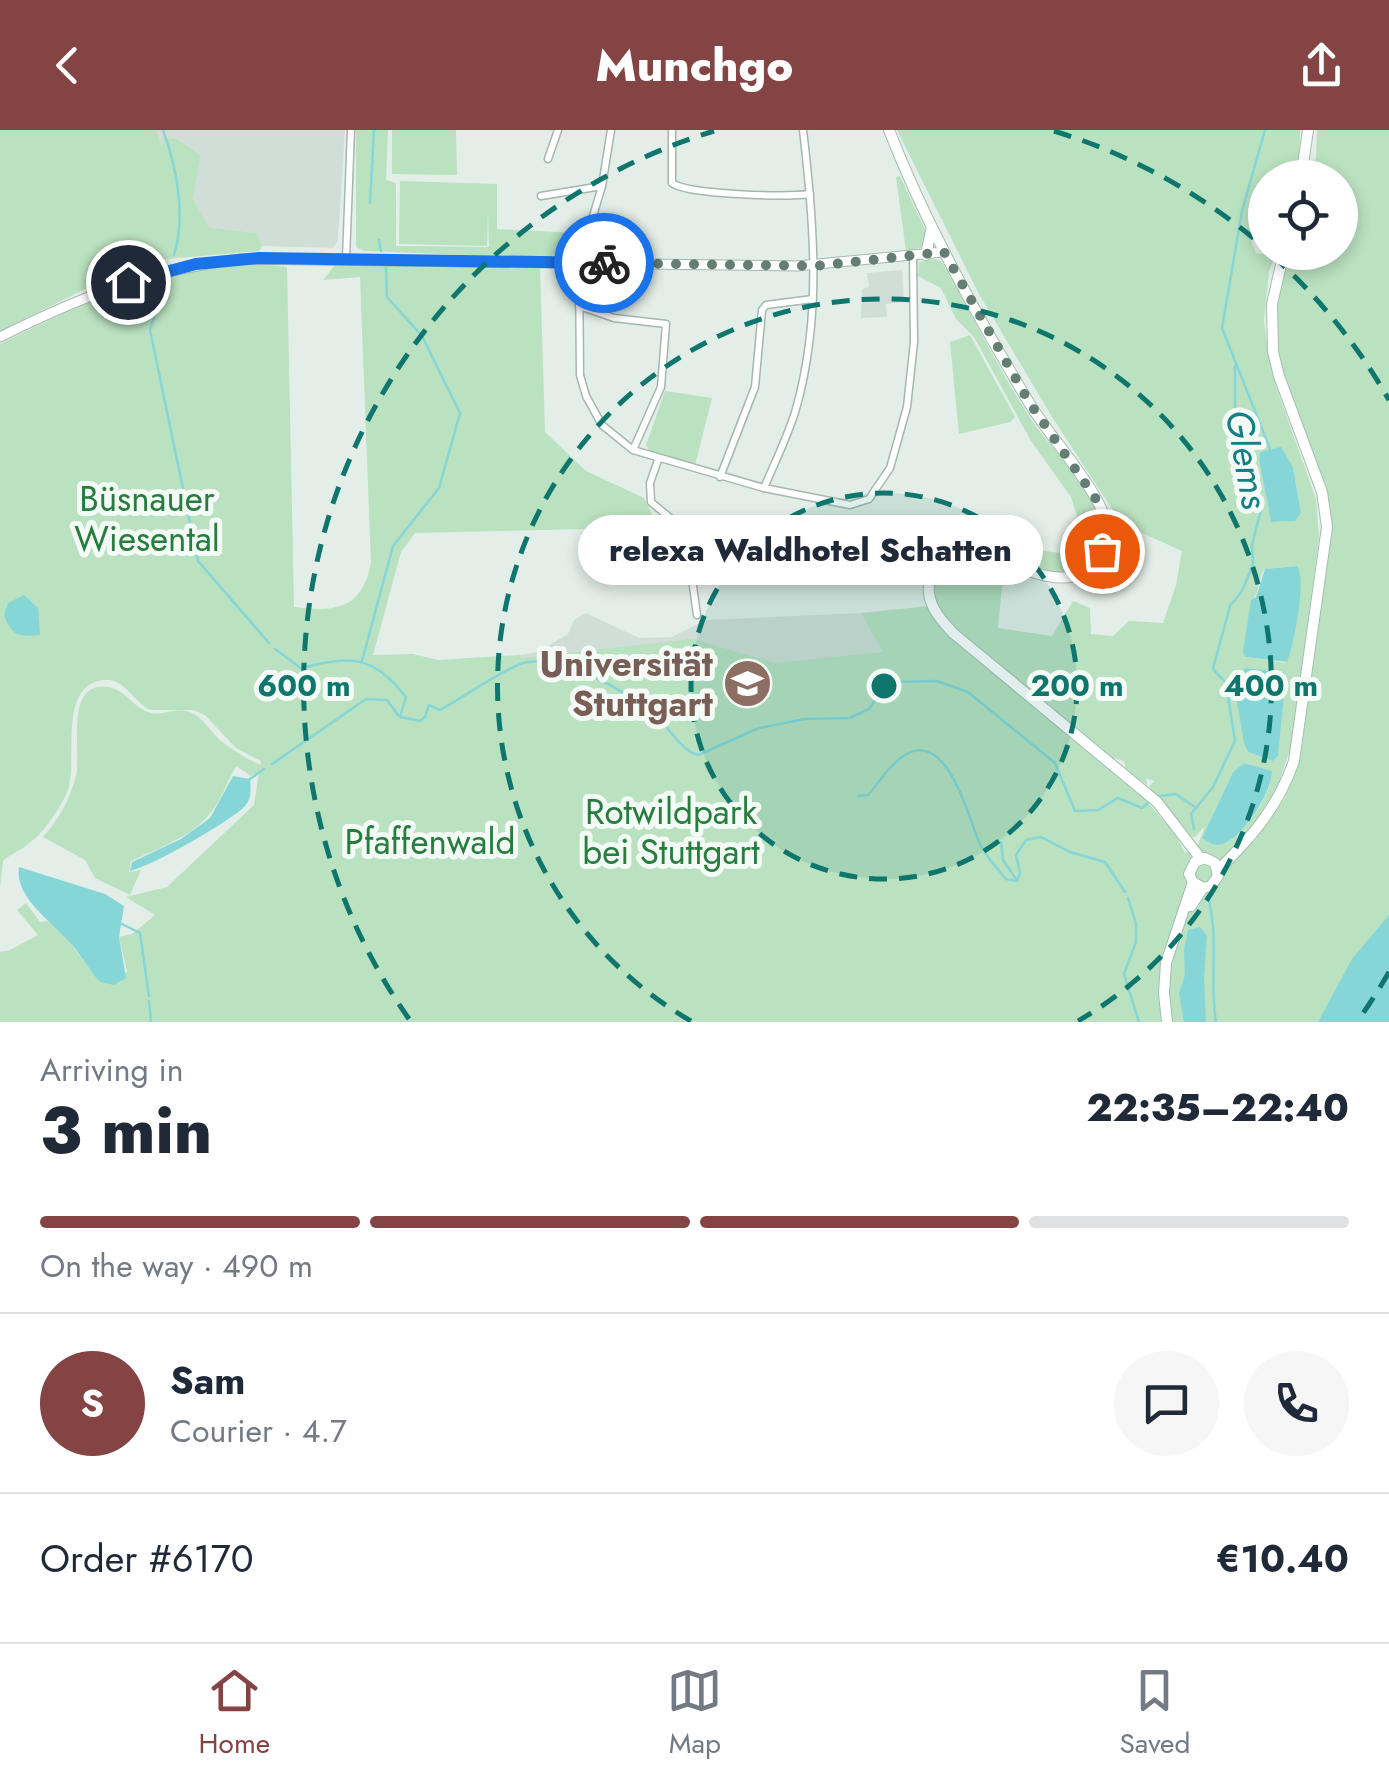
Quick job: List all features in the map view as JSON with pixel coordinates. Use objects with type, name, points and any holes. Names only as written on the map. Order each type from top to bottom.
[{"type":"main road","points":[[889,130],[944,252],[1029,402],[1098,502],[1106,534],[1102,551],[1091,566],[1076,576],[1062,578],[1040,576],[980,552],[954,553],[940,562],[932,575],[929,593],[934,610],[953,633],[1148,794],[1206,863],[1214,883],[1198,885]]},
{"type":"main road","points":[[1304,160],[1308,130]]},
{"type":"main road","points":[[926,254],[931,225]]},
{"type":"main road","points":[[1198,885],[1189,874],[1239,849],[1272,810],[1294,761],[1326,538],[1322,492],[1273,352],[1272,304],[1280,270]]},
{"type":"main road","points":[[1168,1022],[1165,974],[1177,930],[1198,885]]},
{"type":"street","points":[[346,258],[351,130]]},
{"type":"street","points":[[548,159],[558,130]]},
{"type":"street","points":[[611,130],[602,186],[579,263],[580,375],[602,426],[633,450],[764,488],[850,505],[870,499],[884,481],[899,443],[912,375],[913,256]]},
{"type":"street","points":[[672,130],[672,182],[677,187],[810,194]]},
{"type":"street","points":[[764,488],[795,412],[813,299],[816,266],[803,130]]},
{"type":"street","points":[[541,196],[602,186]]},
{"type":"street","points":[[0,337],[105,289],[196,264],[259,258],[816,266],[944,252]]},
{"type":"street","points":[[720,477],[754,386],[762,310],[766,305],[813,299]]},
{"type":"street","points":[[578,306],[614,318],[666,324],[663,380],[645,430],[633,450]]},
{"type":"street","points":[[658,460],[650,483],[651,502],[686,536],[697,615]]},
{"type":"shaded area","points":[[156,130],[345,130],[338,241],[333,248],[262,246],[257,233],[209,227],[193,199],[201,155],[177,139],[163,138],[162,153]]},
{"type":"shaded area","points":[[902,270],[904,302],[886,304],[887,317],[861,318],[862,289],[869,287],[867,273]]},
{"type":"shaded area","name":"Universität Stuttgart","points":[[586,613],[639,638],[672,637],[706,620],[861,613],[913,700],[528,690],[520,655],[537,652],[568,634],[574,620]]},
{"type":"green space","points":[[0,130],[156,130],[162,148],[163,138],[177,139],[201,155],[193,199],[209,227],[257,233],[262,246],[259,251],[167,259],[85,289],[0,331]]},
{"type":"green space","points":[[356,130],[388,130],[386,180],[396,183],[396,246],[489,247],[488,211],[487,246],[399,244],[400,181],[497,184],[497,229],[577,233],[550,258],[364,251],[356,247]]},
{"type":"green space","points":[[392,130],[456,130],[457,175],[392,174]]},
{"type":"green space","points":[[897,130],[1300,130],[1299,160],[1248,160],[1248,270],[1269,270],[1264,321],[1268,351],[1277,389],[1316,499],[1319,537],[1293,740],[1277,788],[1247,833],[1254,842],[1285,798],[1302,746],[1330,527],[1325,488],[1278,358],[1274,318],[1284,270],[1358,270],[1358,160],[1315,160],[1317,130],[1389,130],[1389,1022],[0,1022],[0,952],[38,935],[17,910],[26,903],[40,922],[48,921],[67,939],[100,982],[119,983],[127,971],[119,937],[132,934],[155,915],[126,897],[167,887],[254,805],[259,772],[251,776],[236,766],[216,805],[200,824],[131,861],[129,872],[141,870],[130,895],[95,878],[85,860],[43,837],[74,784],[77,720],[85,694],[109,687],[143,710],[162,713],[181,710],[150,710],[113,681],[90,685],[80,695],[74,710],[66,795],[39,834],[3,861],[0,888],[0,344],[68,312],[175,274],[212,267],[287,267],[294,607],[334,608],[353,599],[361,590],[371,563],[360,277],[323,280],[337,263],[540,267],[545,432],[586,471],[644,498],[653,516],[674,527],[415,533],[401,552],[373,655],[413,654],[438,660],[520,655],[521,658],[692,639],[775,663],[883,652],[861,613],[929,606],[951,638],[1138,791],[1177,837],[1185,853],[1197,848],[1205,826],[1195,837],[1189,836],[1149,787],[1154,781],[1146,778],[1147,785],[1126,771],[1124,761],[1110,757],[966,639],[951,624],[934,595],[936,575],[944,565],[972,555],[1018,572],[1002,586],[998,628],[1052,636],[1073,601],[1090,608],[1091,634],[1113,636],[1129,621],[1163,623],[1182,551],[1122,524],[979,294]],"holes":[[[1281,448],[1293,467],[1301,513],[1294,521],[1271,522],[1260,452]],[[1296,566],[1298,613],[1286,663],[1245,657],[1251,601],[1265,569]],[[1245,668],[1284,672],[1278,756],[1273,761],[1248,752],[1244,744],[1235,683]],[[181,710],[194,710],[206,716],[236,748],[261,761],[261,765],[221,741],[201,719]],[[1244,763],[1272,771],[1267,791],[1253,816],[1235,837],[1214,845],[1202,838],[1233,772]]]},
{"type":"green space","points":[[900,176],[927,234],[924,247],[906,251],[896,177]]},
{"type":"green space","points":[[919,262],[942,262],[1033,422],[1093,503],[1100,525],[1098,544],[1089,560],[1074,571],[1042,571],[977,548],[977,541],[1066,554],[1084,547],[1084,539],[1071,497],[1031,441],[974,337],[956,319],[941,288],[918,276]]},
{"type":"green space","points":[[970,335],[1015,417],[1010,422],[959,434],[950,342]]},
{"type":"green space","points":[[665,391],[712,398],[695,465],[650,451],[646,445]]},
{"type":"water","points":[[1281,447],[1293,467],[1301,513],[1295,521],[1271,522],[1260,452]]},
{"type":"water","points":[[1297,566],[1300,598],[1287,662],[1245,657],[1251,600],[1256,597],[1265,569]]},
{"type":"water","points":[[24,595],[38,608],[40,635],[17,634],[4,615],[8,603]]},
{"type":"water","points":[[1245,668],[1284,672],[1286,676],[1278,756],[1273,761],[1248,752],[1244,744],[1235,683]]},
{"type":"water","points":[[1244,763],[1272,771],[1267,791],[1235,837],[1212,844],[1202,838],[1233,772]]},
{"type":"water","points":[[233,776],[250,779],[249,799],[242,809],[188,844],[130,871],[132,862],[181,839],[210,818]]},
{"type":"water","points":[[19,867],[105,894],[124,906],[119,937],[126,978],[114,985],[100,982],[29,899],[19,878]]},
{"type":"water","points":[[1389,915],[1389,1022],[1318,1022],[1352,959]]},
{"type":"water","points":[[1200,927],[1207,936],[1206,1022],[1184,1022],[1179,993],[1185,975],[1184,949],[1188,930]]},
{"type":"waterway","points":[[163,130],[178,192],[178,240],[174,255]]},
{"type":"waterway","points":[[370,203],[374,130]]},
{"type":"waterway","name":"Glems","points":[[1265,130],[1242,211],[1222,328],[1270,449]]},
{"type":"waterway","points":[[379,240],[381,251]]},
{"type":"waterway","points":[[362,661],[393,546],[439,488],[460,413],[422,336],[387,297],[386,267]]},
{"type":"waterway","points":[[163,290],[150,330],[198,561],[269,643]]},
{"type":"waterway","name":"Glems","points":[[1194,829],[1191,814],[1213,787],[1235,741],[1226,683],[1213,669],[1230,606],[1242,591],[1253,565],[1252,545],[1261,510],[1249,465],[1249,442],[1235,410],[1235,366]]},
{"type":"waterway","points":[[275,649],[301,668],[333,661],[371,666],[406,697],[400,717],[420,721],[429,705],[440,710],[520,664],[560,665],[628,695],[698,755],[759,728],[805,719],[850,718],[869,709],[884,687],[894,682],[937,681],[968,692],[1055,763],[1075,811],[1098,810],[1118,798],[1142,808],[1148,803]]},
{"type":"waterway","points":[[272,764],[366,699],[387,700],[398,715]]},
{"type":"waterway","points":[[858,796],[868,795],[905,755],[920,750],[933,754],[954,779],[981,845],[1006,879],[1017,881],[1020,873],[1016,855],[1026,840],[1041,837],[1070,852],[1105,862],[1125,892]]},
{"type":"waterway","points":[[250,779],[264,769]]},
{"type":"waterway","points":[[1159,796],[1176,794],[1196,808]]},
{"type":"waterway","points":[[1001,842],[1003,860],[1016,879]]},
{"type":"waterway","points":[[1128,898],[1136,924],[1136,942],[1124,974],[1139,1022]]},
{"type":"waterway","name":"Glems","points":[[1209,901],[1216,1022]]},
{"type":"waterway","points":[[122,924],[140,933],[149,996]]},
{"type":"waterway","points":[[149,1001],[151,1022]]},
{"type":"way so far","points":[[604,263],[816,266],[944,252],[1029,402],[1098,502],[1106,529],[1102,551]]},
{"type":"place","name":"relexa Waldhotel Schatten","points":[[1102,551]]},
{"type":"place","name":"Universität Stuttgart","points":[[748,684]]},
{"type":"route","points":[[128,282],[196,264],[259,258],[604,263]]},
{"type":"park label","name":"Büsnauer Wiesental","points":[[147,519]]},
{"type":"park label","name":"Rotwildpark bei Stuttgart","points":[[671,832]]},
{"type":"park label","name":"Pfaffenwald","points":[[430,842]]}]
